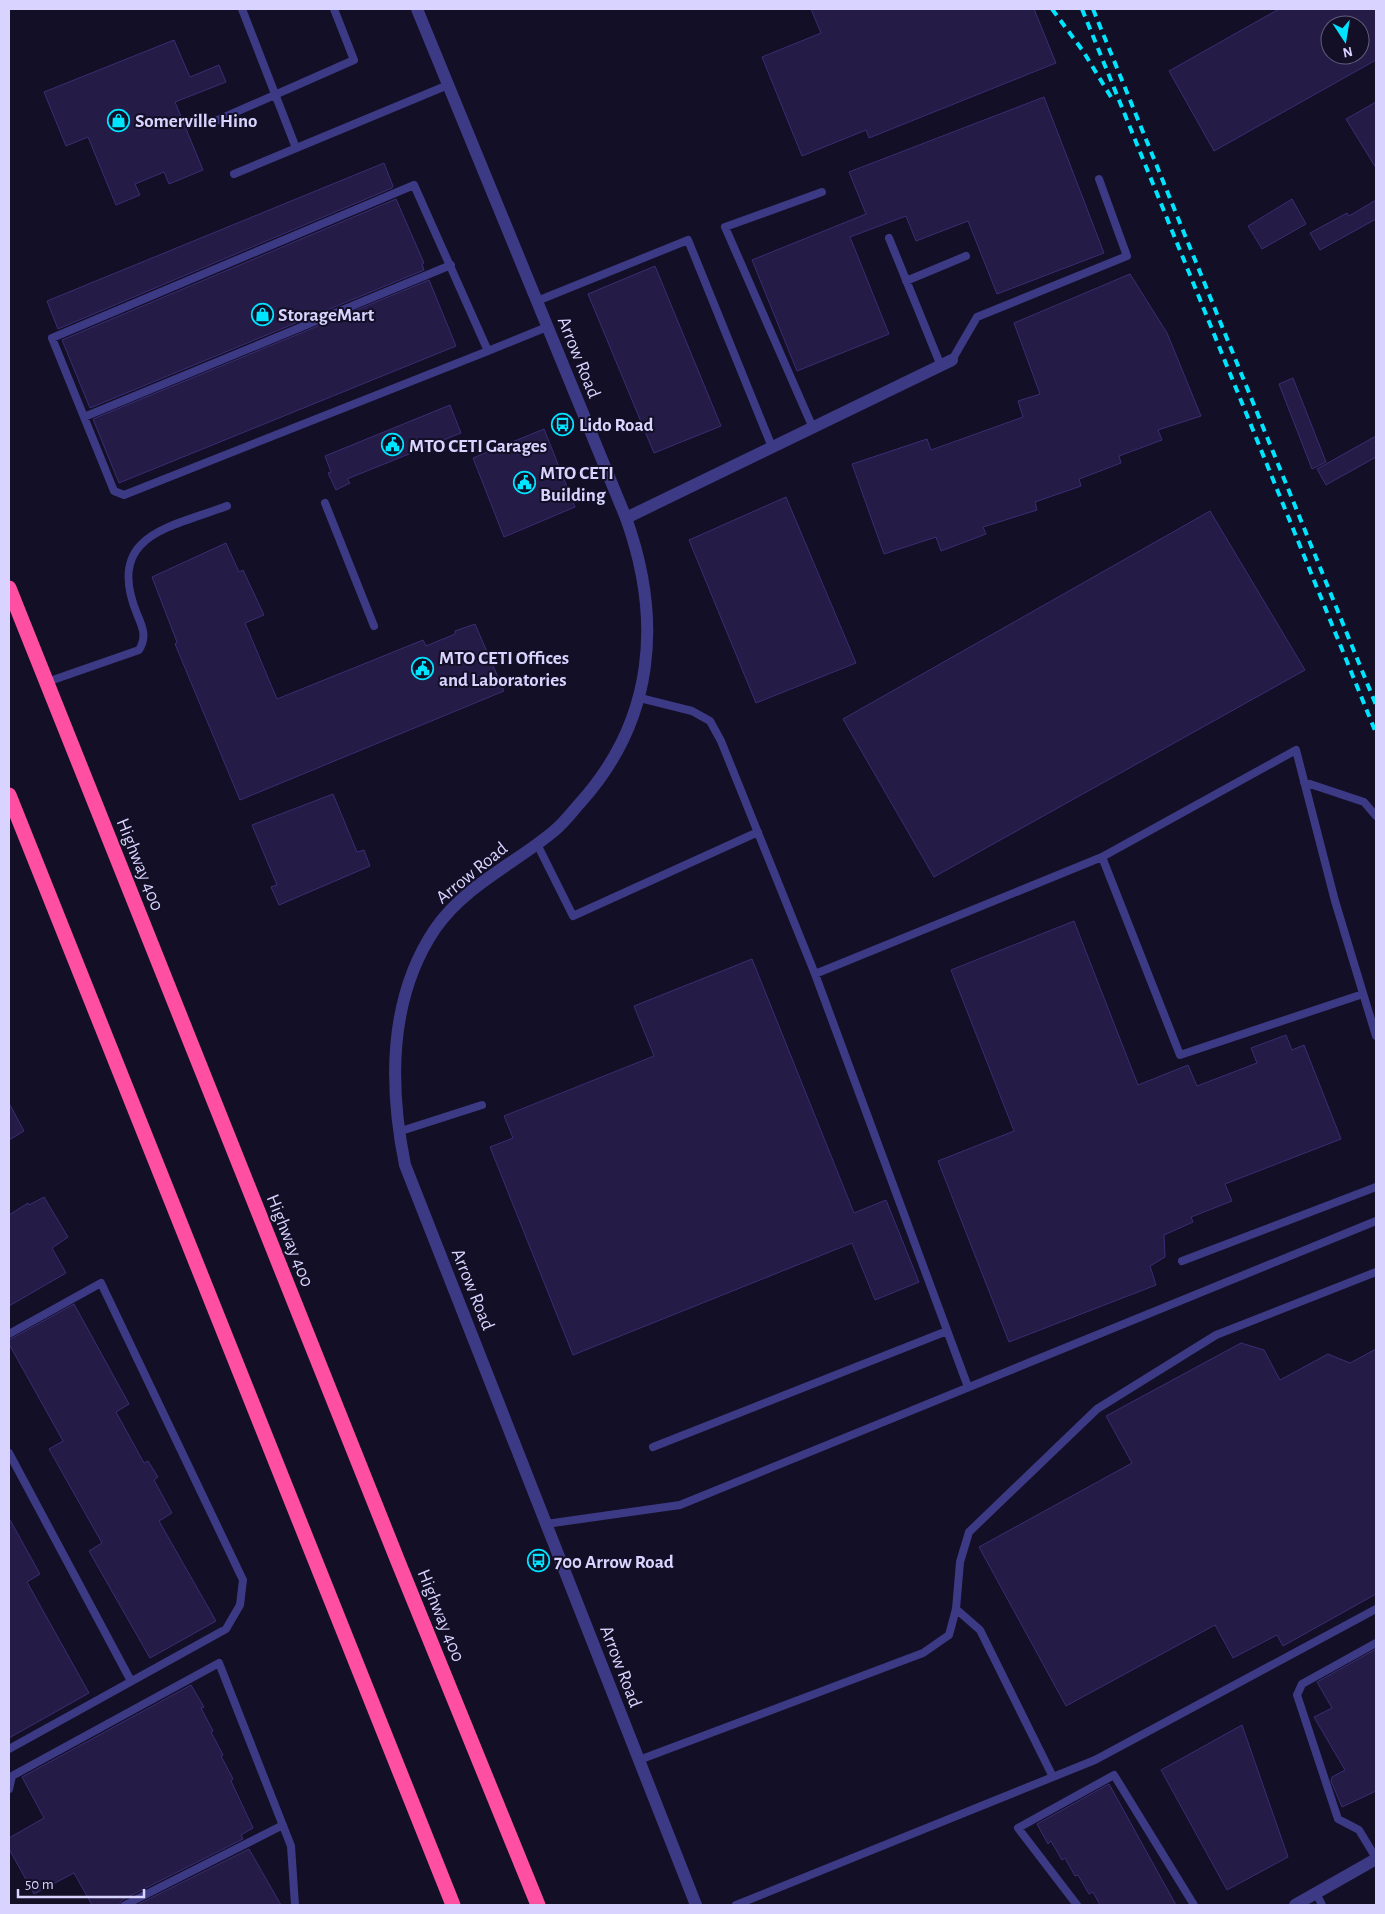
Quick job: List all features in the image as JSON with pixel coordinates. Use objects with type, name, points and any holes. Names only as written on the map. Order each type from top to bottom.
[{"type":"highway","name":"Highway 400","points":[[9,588],[399,1564],[538,1905]]},
{"type":"highway","points":[[9,794],[453,1905]]},
{"type":"street","name":"Arrow Road","points":[[417,9],[626,518],[636,548],[647,599],[647,640],[640,698],[627,734],[610,766],[556,830],[457,904],[436,928],[413,971],[396,1039],[394,1085],[398,1132],[404,1165],[696,1905]]},
{"type":"street","points":[[626,518],[946,363]]},
{"type":"street","points":[[1295,1905],[1376,1858]]},
{"type":"lane","points":[[242,9],[296,148]]},
{"type":"lane","points":[[211,124],[354,60],[334,9]]},
{"type":"lane","points":[[234,174],[448,85]]},
{"type":"lane","points":[[946,363],[977,317],[1128,256],[1099,179]]},
{"type":"lane","points":[[488,350],[414,185],[54,335],[53,341],[114,491],[124,495],[547,327]]},
{"type":"lane","points":[[813,428],[725,227],[822,192]]},
{"type":"lane","points":[[889,238],[906,281],[946,363]]},
{"type":"lane","points":[[537,301],[688,240],[772,447]]},
{"type":"lane","points":[[906,281],[966,256]]},
{"type":"lane","points":[[84,417],[451,265]]},
{"type":"lane","points":[[325,503],[374,626]]},
{"type":"lane","points":[[46,682],[139,650],[145,641],[144,629],[131,598],[128,565],[134,550],[156,532],[227,506]]},
{"type":"lane","points":[[640,698],[692,711],[710,722],[721,741],[815,974],[968,1388]]},
{"type":"lane","points":[[815,974],[1102,857],[1296,750],[1335,901],[1376,1036]]},
{"type":"lane","points":[[1304,782],[1364,802],[1376,816]]},
{"type":"lane","points":[[537,844],[573,916],[758,832]]},
{"type":"lane","points":[[1102,857],[1180,1055],[1364,994]]},
{"type":"lane","points":[[398,1132],[482,1105]]},
{"type":"lane","points":[[1182,1261],[1376,1187]]},
{"type":"lane","points":[[546,1524],[680,1505],[1376,1221]]},
{"type":"lane","points":[[639,1760],[923,1653],[949,1635],[956,1609],[960,1562],[969,1532],[1097,1409],[1216,1335],[1376,1272]]},
{"type":"lane","points":[[9,1334],[101,1283],[243,1580],[240,1606],[226,1629],[9,1749]]},
{"type":"lane","points":[[654,1447],[947,1332]]},
{"type":"lane","points":[[9,1453],[131,1681]]},
{"type":"lane","points":[[956,1609],[980,1630],[1053,1777]]},
{"type":"lane","points":[[736,1905],[1095,1760],[1376,1609]]},
{"type":"lane","points":[[1376,1643],[1302,1684],[1297,1695],[1338,1819],[1359,1830],[1376,1858]]},
{"type":"lane","points":[[9,1789],[12,1776],[219,1663],[291,1846],[295,1905]]},
{"type":"lane","points":[[1077,1905],[1018,1828],[1114,1774],[1194,1905]]},
{"type":"lane","points":[[124,1905],[283,1826]]},
{"type":"lane","points":[[1316,1894],[1322,1905]]},
{"type":"building","points":[[811,9],[1034,9],[1056,63],[869,138],[866,130],[802,156],[762,57],[821,33]]},
{"type":"building","points":[[1279,9],[1376,9],[1376,60],[1370,63],[1370,15],[1320,15],[1320,65],[1367,65],[1214,151],[1169,71]]},
{"type":"building","name":"Somerville Hino","points":[[174,40],[190,77],[219,65],[226,82],[175,102],[203,170],[169,184],[164,172],[135,184],[140,195],[116,205],[88,137],[66,146],[44,92]]},
{"type":"building","points":[[1044,97],[1104,253],[997,294],[968,221],[916,241],[906,216],[850,237],[889,334],[797,371],[752,260],[866,214],[849,172]]},
{"type":"building","points":[[1376,102],[1376,168],[1346,119]]},
{"type":"building","points":[[384,163],[393,186],[392,188],[58,329],[47,301]]},
{"type":"building","points":[[396,199],[424,263],[422,264],[424,270],[90,408],[62,340]]},
{"type":"building","points":[[1292,199],[1306,224],[1262,249],[1248,226]]},
{"type":"building","points":[[1376,200],[1376,219],[1320,250],[1310,233],[1347,213],[1349,216]]},
{"type":"building","points":[[655,266],[721,426],[654,453],[588,294]]},
{"type":"building","points":[[1130,274],[1167,333],[1201,416],[1158,430],[1162,440],[1119,456],[1121,463],[1079,479],[1081,486],[1035,502],[1037,510],[983,527],[986,534],[941,551],[936,537],[884,554],[852,464],[927,439],[931,450],[1023,417],[1018,401],[1040,394],[1014,323]]},
{"type":"building","points":[[429,280],[456,346],[119,483],[93,419]]},
{"type":"building","points":[[1293,378],[1326,462],[1312,469],[1279,384]]},
{"type":"building","name":"MTO CETI Garages","points":[[450,405],[461,433],[347,479],[350,483],[336,490],[328,473],[331,472],[325,456]]},
{"type":"building","name":"MTO CETI Building","points":[[544,429],[575,507],[504,537],[473,458]]},
{"type":"building","points":[[1376,436],[1376,457],[1326,485],[1317,469]]},
{"type":"building","points":[[786,497],[856,663],[756,703],[689,540]]},
{"type":"building","points":[[1210,511],[1305,670],[934,877],[843,719]]},
{"type":"building","name":"MTO CETI Offices and Laboratories","points":[[226,543],[239,572],[243,570],[264,615],[245,623],[277,699],[423,640],[426,646],[455,634],[455,631],[475,624],[504,691],[240,800],[175,644],[177,642],[152,577]]},
{"type":"building","points":[[333,794],[357,852],[364,850],[370,866],[279,905],[271,887],[277,885],[252,825]]},
{"type":"building","points":[[1074,921],[1138,1085],[1188,1065],[1197,1086],[1257,1063],[1251,1048],[1286,1035],[1292,1050],[1304,1045],[1341,1139],[1225,1184],[1232,1201],[1191,1217],[1193,1222],[1164,1235],[1165,1257],[1150,1266],[1156,1285],[1009,1342],[938,1161],[1014,1131],[951,970]]},
{"type":"building","points":[[752,959],[854,1213],[886,1200],[919,1282],[875,1300],[852,1243],[573,1355],[490,1147],[513,1138],[504,1116],[654,1056],[634,1006]]},
{"type":"building","points":[[9,1103],[24,1131],[9,1140]]},
{"type":"building","points":[[44,1197],[68,1237],[52,1248],[66,1273],[9,1306],[9,1215],[28,1203],[29,1205]]},
{"type":"building","points":[[74,1304],[129,1404],[116,1412],[144,1463],[148,1461],[158,1477],[154,1480],[172,1513],[159,1521],[216,1621],[150,1658],[89,1551],[102,1543],[49,1449],[63,1441],[9,1344],[9,1340]]},
{"type":"building","points":[[1241,1343],[1264,1350],[1280,1380],[1328,1354],[1350,1363],[1376,1349],[1376,1594],[1283,1646],[1277,1635],[1233,1658],[1215,1625],[1066,1706],[979,1547],[1132,1463],[1106,1416]]},
{"type":"building","points":[[9,1518],[40,1574],[27,1582],[89,1693],[9,1738]]},
{"type":"building","points":[[1376,1649],[1376,1791],[1342,1807],[1331,1781],[1332,1777],[1345,1770],[1314,1717],[1332,1708],[1317,1682]]},
{"type":"building","points":[[191,1685],[204,1707],[201,1708],[213,1731],[211,1732],[223,1755],[221,1756],[233,1779],[231,1781],[253,1828],[241,1835],[243,1839],[122,1900],[119,1905],[92,1905],[74,1873],[34,1894],[9,1849],[9,1838],[44,1818],[22,1777]]},
{"type":"building","points":[[1242,1725],[1288,1857],[1227,1890],[1161,1770]]},
{"type":"building","points":[[1109,1784],[1176,1905],[1100,1905],[1093,1892],[1089,1894],[1078,1875],[1075,1876],[1065,1858],[1062,1860],[1051,1841],[1048,1844],[1037,1824]]},
{"type":"building","points":[[249,1849],[281,1905],[137,1905]]},
{"type":"railway","points":[[1052,9],[1083,51],[1111,97]]},
{"type":"railway","points":[[1082,9],[1376,733]]},
{"type":"railway","points":[[1093,9],[1376,705]]},
{"type":"place","name":"Somerville Hino","points":[[119,120]]},
{"type":"place","name":"StorageMart","points":[[262,314]]},
{"type":"place","name":"Lido Road","points":[[563,424]]},
{"type":"place","name":"MTO CETI Garages","points":[[393,445]]},
{"type":"place","name":"MTO CETI Building","points":[[524,483]]},
{"type":"place","name":"MTO CETI Offices and Laboratories","points":[[423,668]]},
{"type":"place","name":"700 Arrow Road","points":[[538,1561]]}]
